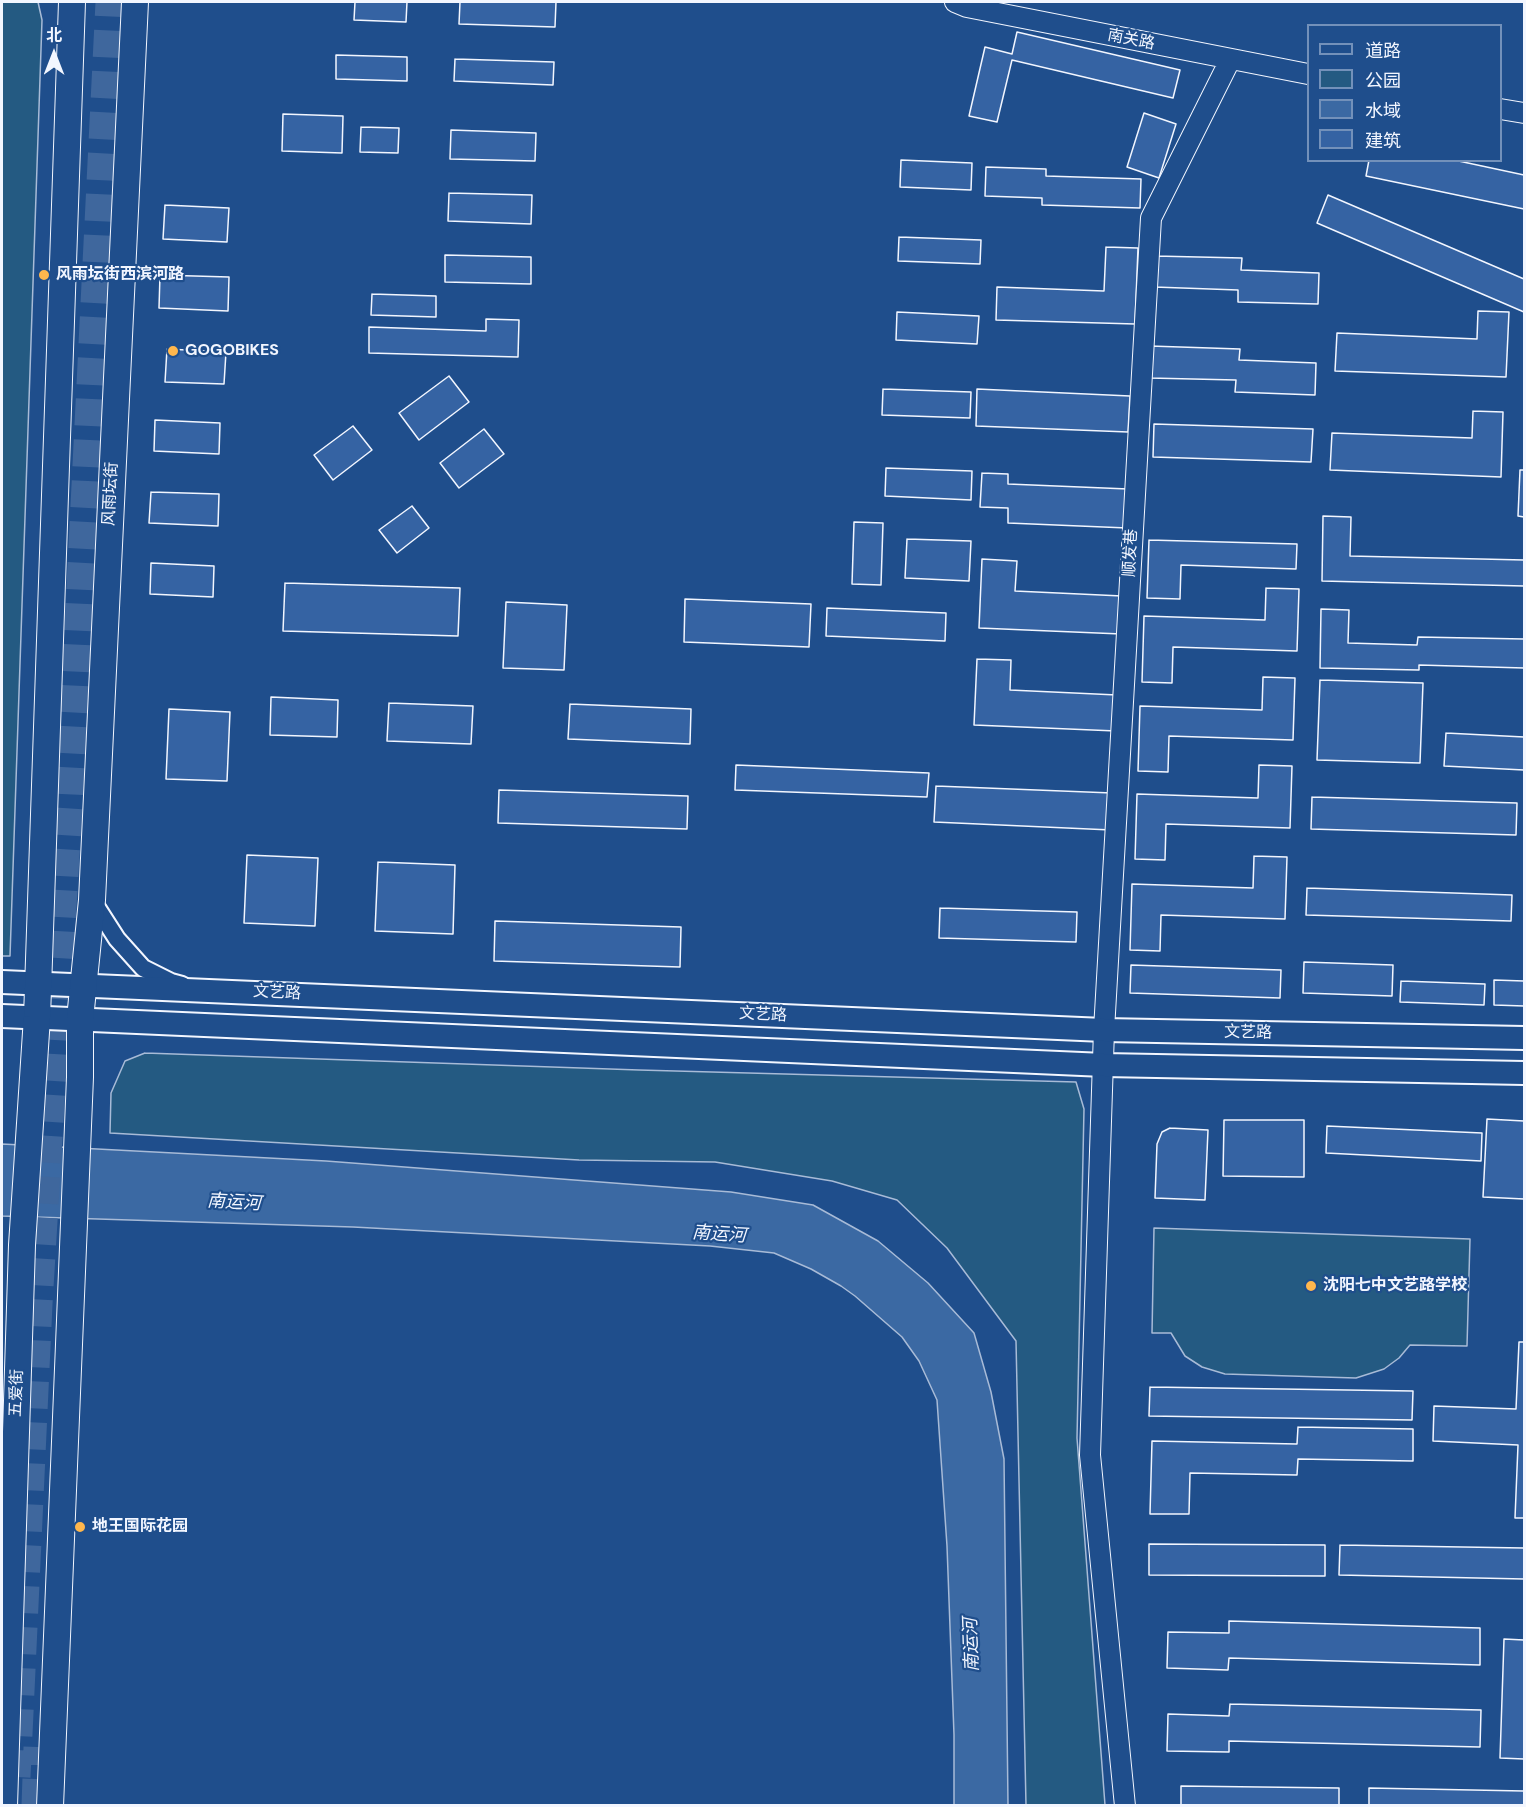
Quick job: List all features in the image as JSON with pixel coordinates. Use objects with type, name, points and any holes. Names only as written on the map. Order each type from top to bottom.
[{"type":"main road","points":[[37,983],[72,2]]},
{"type":"main road","name":"风雨坛街","points":[[50,1806],[74,1232],[80,1019],[92,900],[135,2]]},
{"type":"main road","name":"文艺路","points":[[2,982],[1104,1030],[1524,1038]]},
{"type":"main road","name":"五爱街","points":[[3,1806],[23,1232],[37,1017],[37,983]]},
{"type":"main road","name":"文艺路","points":[[2,1016],[1104,1065],[1524,1073]]},
{"type":"street","name":"南关路","points":[[956,2],[968,7],[1307,74]]},
{"type":"street","name":"顺发巷","points":[[1125,1806],[1090,1455],[1104,1030],[1151,218],[1230,60]]},
{"type":"street","points":[[1502,109],[1524,113]]},
{"type":"street","points":[[92,900],[117,939],[143,968],[171,982],[195,989]]},
{"type":"green space","points":[[2,2],[38,2],[42,20],[10,956],[2,956]]},
{"type":"green space","points":[[145,1053],[1076,1082],[1084,1109],[1077,1438],[1105,1805],[1026,1805],[1016,1341],[947,1248],[897,1200],[832,1181],[715,1162],[579,1160],[110,1133],[111,1093],[125,1061]]},
{"type":"green space","name":"沈阳七中文艺路学校","points":[[1154,1228],[1470,1239],[1467,1346],[1410,1345],[1399,1358],[1384,1369],[1356,1378],[1225,1374],[1202,1367],[1185,1356],[1171,1333],[1152,1333]]},
{"type":"water","name":"南运河","points":[[2,1144],[326,1161],[731,1192],[813,1205],[878,1241],[928,1283],[974,1333],[991,1392],[1004,1459],[1008,1805],[954,1805],[954,1735],[947,1546],[937,1400],[919,1361],[902,1337],[841,1286],[811,1269],[774,1253],[710,1246],[353,1227],[2,1216]]},
{"type":"building","points":[[355,2],[407,2],[406,22],[354,20]]},
{"type":"building","points":[[460,2],[556,2],[555,27],[459,24]]},
{"type":"building","points":[[1017,32],[1180,70],[1173,98],[1012,60],[997,122],[969,116],[985,47],[1012,54]]},
{"type":"building","points":[[336,55],[407,57],[407,81],[336,79]]},
{"type":"building","points":[[455,59],[554,62],[553,85],[454,81]]},
{"type":"building","points":[[1144,113],[1176,124],[1159,178],[1127,167]]},
{"type":"building","points":[[283,114],[343,116],[342,153],[282,151]]},
{"type":"building","points":[[361,127],[399,128],[398,153],[360,152]]},
{"type":"building","points":[[451,130],[536,133],[535,161],[450,159]]},
{"type":"building","points":[[901,160],[972,163],[971,190],[900,187]]},
{"type":"building","points":[[1369,162],[1463,162],[1524,175],[1524,209],[1366,176]]},
{"type":"building","points":[[986,167],[1046,169],[1046,176],[1141,179],[1140,208],[1042,205],[1042,198],[985,196]]},
{"type":"building","points":[[449,193],[532,195],[531,224],[448,221]]},
{"type":"building","points":[[1328,195],[1524,279],[1524,312],[1317,223]]},
{"type":"building","points":[[165,205],[229,208],[227,242],[163,239]]},
{"type":"building","points":[[899,237],[981,240],[980,264],[898,261]]},
{"type":"building","points":[[1106,247],[1138,248],[1135,324],[996,320],[997,287],[1104,291]]},
{"type":"building","points":[[445,255],[531,257],[531,284],[445,282]]},
{"type":"building","points":[[1155,256],[1242,258],[1241,270],[1319,273],[1318,304],[1238,302],[1238,290],[1154,287]]},
{"type":"building","points":[[160,275],[229,277],[228,311],[159,308]]},
{"type":"building","points":[[372,294],[436,296],[436,317],[371,315]]},
{"type":"building","points":[[1478,311],[1509,312],[1506,377],[1335,371],[1337,333],[1477,339]]},
{"type":"building","points":[[897,312],[979,316],[977,344],[896,340]]},
{"type":"building","points":[[486,319],[519,320],[518,357],[369,353],[369,327],[486,331]]},
{"type":"building","points":[[1150,346],[1240,349],[1239,360],[1316,363],[1315,395],[1235,392],[1236,380],[1149,378]]},
{"type":"building","points":[[167,349],[226,352],[224,384],[165,382]]},
{"type":"building","points":[[449,376],[469,402],[419,440],[399,413]]},
{"type":"building","points":[[883,389],[971,392],[970,418],[882,415]]},
{"type":"building","points":[[977,389],[1130,396],[1128,432],[976,426]]},
{"type":"building","points":[[1473,411],[1503,412],[1501,477],[1330,470],[1332,433],[1472,438]]},
{"type":"building","points":[[155,420],[220,423],[219,454],[154,451]]},
{"type":"building","points":[[1154,424],[1313,429],[1311,462],[1153,457]]},
{"type":"building","points":[[353,426],[372,450],[333,480],[314,455]]},
{"type":"building","points":[[484,429],[504,454],[459,488],[440,463]]},
{"type":"building","points":[[886,468],[972,471],[971,500],[885,496]]},
{"type":"building","points":[[1520,470],[1524,470],[1524,517],[1518,516]]},
{"type":"building","points":[[982,473],[1008,474],[1008,484],[1128,489],[1127,528],[1008,523],[1008,508],[980,507]]},
{"type":"building","points":[[151,492],[219,494],[218,526],[149,523]]},
{"type":"building","points":[[412,506],[429,528],[397,553],[379,530]]},
{"type":"building","points":[[1323,516],[1351,517],[1350,556],[1524,560],[1524,586],[1322,581]]},
{"type":"building","points":[[854,522],[883,523],[881,585],[852,584]]},
{"type":"building","points":[[907,539],[971,541],[969,581],[905,578]]},
{"type":"building","points":[[1149,540],[1297,544],[1296,569],[1181,565],[1180,599],[1147,598]]},
{"type":"building","points":[[982,559],[1017,561],[1015,591],[1122,596],[1121,634],[979,628]]},
{"type":"building","points":[[151,563],[214,566],[213,597],[150,594]]},
{"type":"building","points":[[285,583],[460,588],[458,636],[283,631]]},
{"type":"building","points":[[1266,588],[1299,589],[1297,651],[1173,647],[1172,683],[1142,682],[1144,616],[1265,620]]},
{"type":"building","points":[[685,599],[811,604],[809,647],[684,642]]},
{"type":"building","points":[[506,602],[567,605],[564,670],[503,668]]},
{"type":"building","points":[[827,608],[946,613],[945,641],[826,636]]},
{"type":"building","points":[[1321,609],[1349,610],[1348,643],[1417,645],[1418,637],[1524,639],[1524,668],[1419,665],[1419,670],[1320,668]]},
{"type":"building","points":[[977,659],[1011,660],[1010,690],[1117,695],[1116,731],[974,725]]},
{"type":"building","points":[[1263,677],[1295,678],[1293,740],[1169,736],[1168,772],[1138,771],[1140,706],[1262,710]]},
{"type":"building","points":[[1320,680],[1423,683],[1420,763],[1317,760]]},
{"type":"building","points":[[271,697],[338,700],[337,737],[270,735]]},
{"type":"building","points":[[389,703],[473,706],[471,744],[387,741]]},
{"type":"building","points":[[570,704],[691,709],[690,744],[568,739]]},
{"type":"building","points":[[169,709],[230,712],[227,781],[166,779]]},
{"type":"building","points":[[1446,733],[1524,737],[1524,770],[1444,766]]},
{"type":"building","points":[[736,765],[929,773],[927,797],[735,790]]},
{"type":"building","points":[[1259,765],[1292,766],[1290,828],[1166,824],[1165,860],[1135,859],[1137,794],[1258,798]]},
{"type":"building","points":[[936,786],[1112,793],[1111,830],[934,822]]},
{"type":"building","points":[[499,790],[688,796],[687,829],[498,823]]},
{"type":"building","points":[[1312,797],[1517,803],[1516,835],[1311,829]]},
{"type":"building","points":[[247,855],[318,858],[315,926],[244,923]]},
{"type":"building","points":[[1254,856],[1287,857],[1285,919],[1161,915],[1160,951],[1130,950],[1132,884],[1253,888]]},
{"type":"building","points":[[378,862],[455,865],[453,934],[375,931]]},
{"type":"building","points":[[1307,888],[1512,895],[1511,921],[1306,915]]},
{"type":"building","points":[[940,908],[1077,912],[1076,942],[939,938]]},
{"type":"building","points":[[495,921],[681,927],[680,967],[494,961]]},
{"type":"building","points":[[1304,962],[1393,965],[1392,996],[1303,993]]},
{"type":"building","points":[[1131,965],[1281,970],[1280,998],[1130,993]]},
{"type":"building","points":[[1494,980],[1524,981],[1524,1006],[1494,1005]]},
{"type":"building","points":[[1401,981],[1485,984],[1484,1005],[1400,1002]]},
{"type":"building","points":[[1487,1119],[1524,1121],[1524,1199],[1483,1197]]},
{"type":"building","points":[[1224,1120],[1304,1120],[1304,1177],[1223,1176]]},
{"type":"building","points":[[1327,1126],[1482,1133],[1481,1161],[1326,1153]]},
{"type":"building","points":[[1170,1128],[1208,1130],[1205,1200],[1155,1198],[1157,1144],[1162,1132]]},
{"type":"building","points":[[1519,1342],[1524,1342],[1524,1518],[1515,1518],[1518,1445],[1433,1441],[1434,1406],[1516,1409]]},
{"type":"building","points":[[1150,1387],[1413,1391],[1412,1420],[1149,1416]]},
{"type":"building","points":[[1298,1427],[1413,1429],[1413,1461],[1298,1459],[1297,1475],[1190,1473],[1189,1514],[1150,1514],[1152,1441],[1297,1444]]},
{"type":"building","points":[[1149,1544],[1325,1545],[1325,1576],[1149,1575]]},
{"type":"building","points":[[1340,1545],[1524,1548],[1524,1579],[1339,1575]]},
{"type":"building","points":[[1229,1621],[1480,1628],[1480,1665],[1229,1658],[1228,1670],[1167,1668],[1168,1632],[1229,1633]]},
{"type":"building","points":[[1504,1639],[1524,1640],[1524,1759],[1500,1758]]},
{"type":"building","points":[[1230,1704],[1481,1710],[1480,1747],[1229,1741],[1229,1752],[1167,1751],[1168,1714],[1229,1716]]},
{"type":"building","points":[[1181,1786],[1339,1788],[1339,1806],[1181,1806]]},
{"type":"building","points":[[1369,1788],[1524,1791],[1524,1806],[1369,1806]]},
{"type":"tunnel","points":[[17,1777],[39,1304],[69,807],[109,2]]},
{"type":"tunnel","points":[[35,1806],[37,1747]]},
{"type":"place","name":"风雨坛街西滨河路","points":[[44,275]]},
{"type":"place","name":"GOGOBIKES","points":[[173,351]]},
{"type":"place","name":"沈阳七中文艺路学校","points":[[1311,1286]]},
{"type":"place","name":"地王国际花园","points":[[80,1527]]}]
